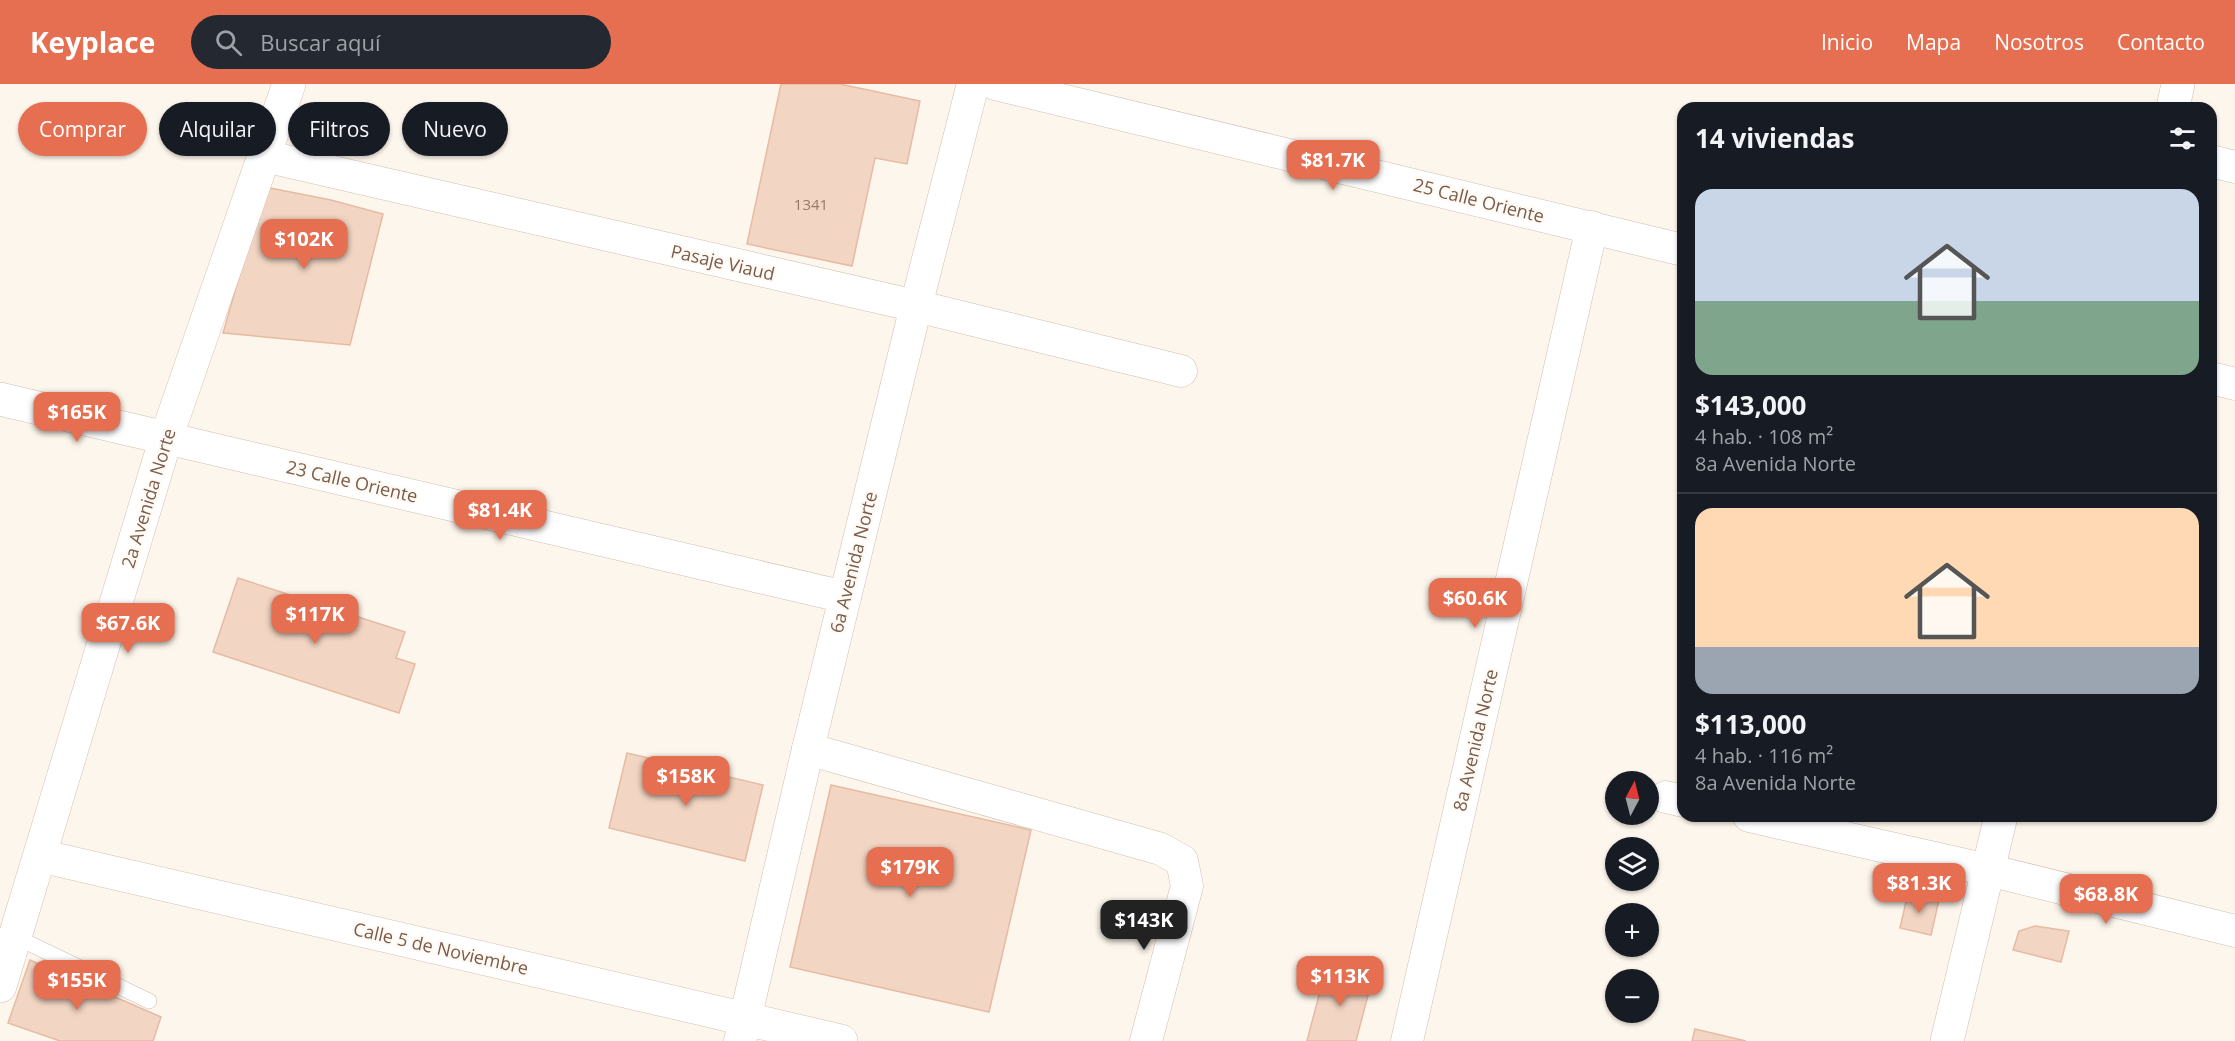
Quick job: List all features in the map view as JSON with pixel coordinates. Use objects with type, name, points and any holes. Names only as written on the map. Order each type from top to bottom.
[{"type":"main road","name":"2a Avenida Norte","points":[[276,123],[290,84]]},
{"type":"main road","points":[[2174,102],[2178,84]]},
{"type":"main road","name":"2a Avenida Norte","points":[[0,986],[166,438],[264,156]]},
{"type":"main road","name":"23 Calle Oriente","points":[[0,399],[166,438]]},
{"type":"main road","points":[[1947,1041],[2000,822]]},
{"type":"main road","name":"Calle 5 de Noviembre","points":[[41,856],[743,1030],[841,1041]]},
{"type":"street","name":"6a Avenida Norte","points":[[743,1030],[915,306],[973,84]]},
{"type":"street","name":"25 Calle Oriente","points":[[995,84],[1677,248]]},
{"type":"street","name":"Pasaje Viaud","points":[[264,156],[915,306],[1181,371]]},
{"type":"street","points":[[2217,162],[2235,167]]},
{"type":"street","name":"8a Avenida Norte","points":[[1407,1041],[1592,227]]},
{"type":"street","points":[[2217,380],[2235,384]]},
{"type":"street","name":"23 Calle Oriente","points":[[166,438],[845,597]]},
{"type":"street","points":[[808,749],[1161,849],[1182,861],[1187,886],[1146,1041]]},
{"type":"street","points":[[1776,822],[1988,870],[2235,931]]},
{"type":"lane","points":[[16,937],[149,1001]]},
{"type":"building","points":[[781,84],[840,84],[920,101],[907,164],[875,158],[852,266],[747,244]]},
{"type":"building","points":[[265,187],[331,200],[383,214],[350,345],[223,333]]},
{"type":"building","points":[[238,578],[405,632],[396,658],[415,664],[399,713],[213,652]]},
{"type":"building","points":[[627,753],[763,785],[745,861],[609,828]]},
{"type":"building","points":[[831,785],[1031,830],[989,1012],[790,967]]},
{"type":"building","points":[[1908,893],[1939,900],[1931,935],[1900,928]]},
{"type":"building","points":[[2035,926],[2069,931],[2061,962],[2013,950],[2019,931]]},
{"type":"building","points":[[30,960],[161,1017],[153,1041],[60,1041],[8,1023]]},
{"type":"building","points":[[1326,968],[1372,980],[1356,1041],[1307,1041]]},
{"type":"building","points":[[1695,1029],[1746,1041],[1692,1041]]}]
